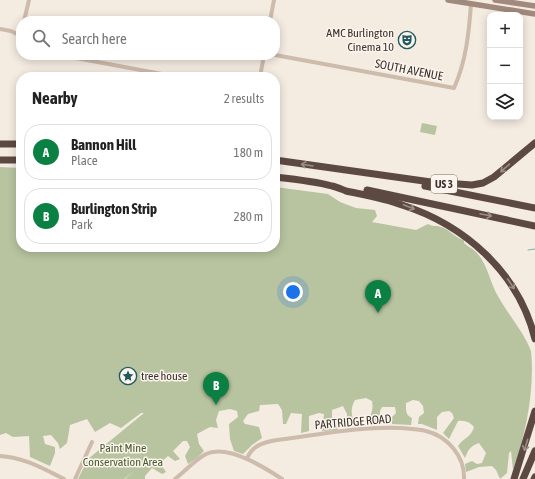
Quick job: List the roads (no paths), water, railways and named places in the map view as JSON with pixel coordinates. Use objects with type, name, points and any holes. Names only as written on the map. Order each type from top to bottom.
[{"type":"highway","name":"US 3","points":[[280,161],[436,183],[475,185],[494,178],[535,143]]},
{"type":"highway","points":[[0,144],[16,144]]},
{"type":"highway","points":[[0,160],[16,160]]},
{"type":"highway","points":[[340,170],[535,208]]},
{"type":"highway","name":"US 3","points":[[280,178],[378,193],[535,226]]},
{"type":"highway","points":[[331,186],[407,206],[442,222],[467,238],[494,262],[512,284],[526,310],[535,339]]},
{"type":"highway","points":[[514,479],[535,411]]},
{"type":"highway","points":[[523,479],[535,452]]},
{"type":"main road","points":[[448,0],[473,2],[535,14]]},
{"type":"main road","points":[[496,0],[535,6]]},
{"type":"street","points":[[26,16],[29,0]]},
{"type":"street","points":[[271,16],[274,0]]},
{"type":"street","name":"SOUTH AVENUE","points":[[280,56],[454,88],[463,58],[473,2]]},
{"type":"street","points":[[0,29],[16,32]]},
{"type":"street","points":[[87,60],[151,72]]},
{"type":"street","points":[[261,72],[263,60]]},
{"type":"street","name":"PARTRIDGE ROAD","points":[[247,459],[256,447],[267,442],[277,440],[373,428],[420,429],[437,435],[451,445],[462,462],[464,479]]},
{"type":"street","points":[[75,479],[92,442]]},
{"type":"street","points":[[175,479],[198,459],[213,452],[226,452],[247,459],[282,479]]},
{"type":"street","points":[[0,456],[30,462],[64,479]]},
{"type":"waterway","points":[[528,250],[535,249]]},
{"type":"place","name":"AMC Burlington Cinema 10","points":[[407,40]]},
{"type":"place","name":"Bannon Hill","points":[[378,313]]},
{"type":"place","name":"tree house","points":[[128,376]]},
{"type":"place","name":"Burlington Strip","points":[[216,405]]},
{"type":"park label","name":"Paint Mine Conservation Area","points":[[123,455]]}]
